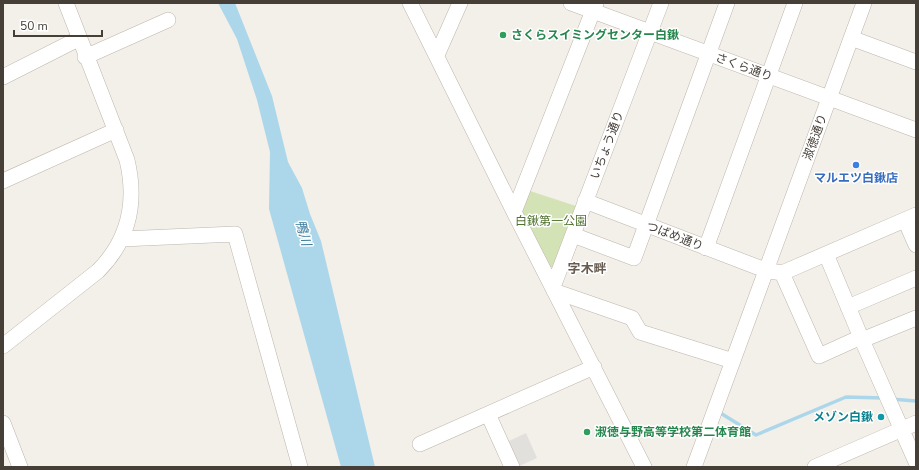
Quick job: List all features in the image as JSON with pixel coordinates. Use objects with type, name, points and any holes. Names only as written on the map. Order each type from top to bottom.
[{"type":"street","points":[[3,346],[98,271],[110,259],[122,239],[130,206],[131,185],[126,160],[116,130],[78,39],[66,3]]},
{"type":"street","points":[[410,3],[514,212],[644,467]]},
{"type":"street","points":[[437,55],[460,3]]},
{"type":"street","name":"さくら通り","points":[[572,3],[594,7],[650,32],[916,130]]},
{"type":"street","name":"いちょう通り","points":[[554,289],[661,3]]},
{"type":"street","points":[[573,235],[634,258],[727,3]]},
{"type":"street","points":[[706,248],[795,3]]},
{"type":"street","name":"淑徳通り","points":[[694,467],[864,3]]},
{"type":"street","points":[[514,212],[594,7]]},
{"type":"street","points":[[85,57],[168,20]]},
{"type":"street","points":[[851,38],[916,62]]},
{"type":"street","points":[[3,77],[78,39]]},
{"type":"street","points":[[3,181],[116,130]]},
{"type":"street","name":"つばめ通り","points":[[586,201],[765,270],[782,273]]},
{"type":"street","points":[[916,245],[911,218],[782,273],[819,356],[916,318]]},
{"type":"street","points":[[122,239],[235,234],[300,467]]},
{"type":"street","points":[[826,254],[861,339],[916,462]]},
{"type":"street","points":[[848,307],[916,278]]},
{"type":"street","points":[[554,289],[632,318],[640,332],[733,361]]},
{"type":"street","points":[[420,444],[594,367]]},
{"type":"street","points":[[488,414],[512,467]]},
{"type":"street","points":[[3,423],[20,467]]},
{"type":"street","points":[[815,467],[916,423]]},
{"type":"green space","name":"白鍬第一公園","points":[[530,191],[579,207],[557,267],[549,267],[521,210]]},
{"type":"shaded area","points":[[526,433],[537,458],[517,467],[505,443]]},
{"type":"water","name":"鴨川","points":[[218,3],[235,3],[272,96],[288,162],[302,188],[310,214],[321,241],[375,467],[341,467],[269,209],[270,152],[257,100],[237,39]]},
{"type":"waterway","points":[[722,414],[756,435],[846,397],[883,398]]},
{"type":"waterway","points":[[891,399],[916,401]]},
{"type":"place","name":"さくらスイミングセンター白鍬","points":[[503,35]]},
{"type":"place","name":"マルエツ白鍬店","points":[[856,165]]},
{"type":"place","name":"メゾン白鍬","points":[[881,417]]},
{"type":"place","name":"淑徳与野高等学校第二体育館","points":[[587,432]]},
{"type":"district","name":"字木畔","points":[[587,269]]}]
